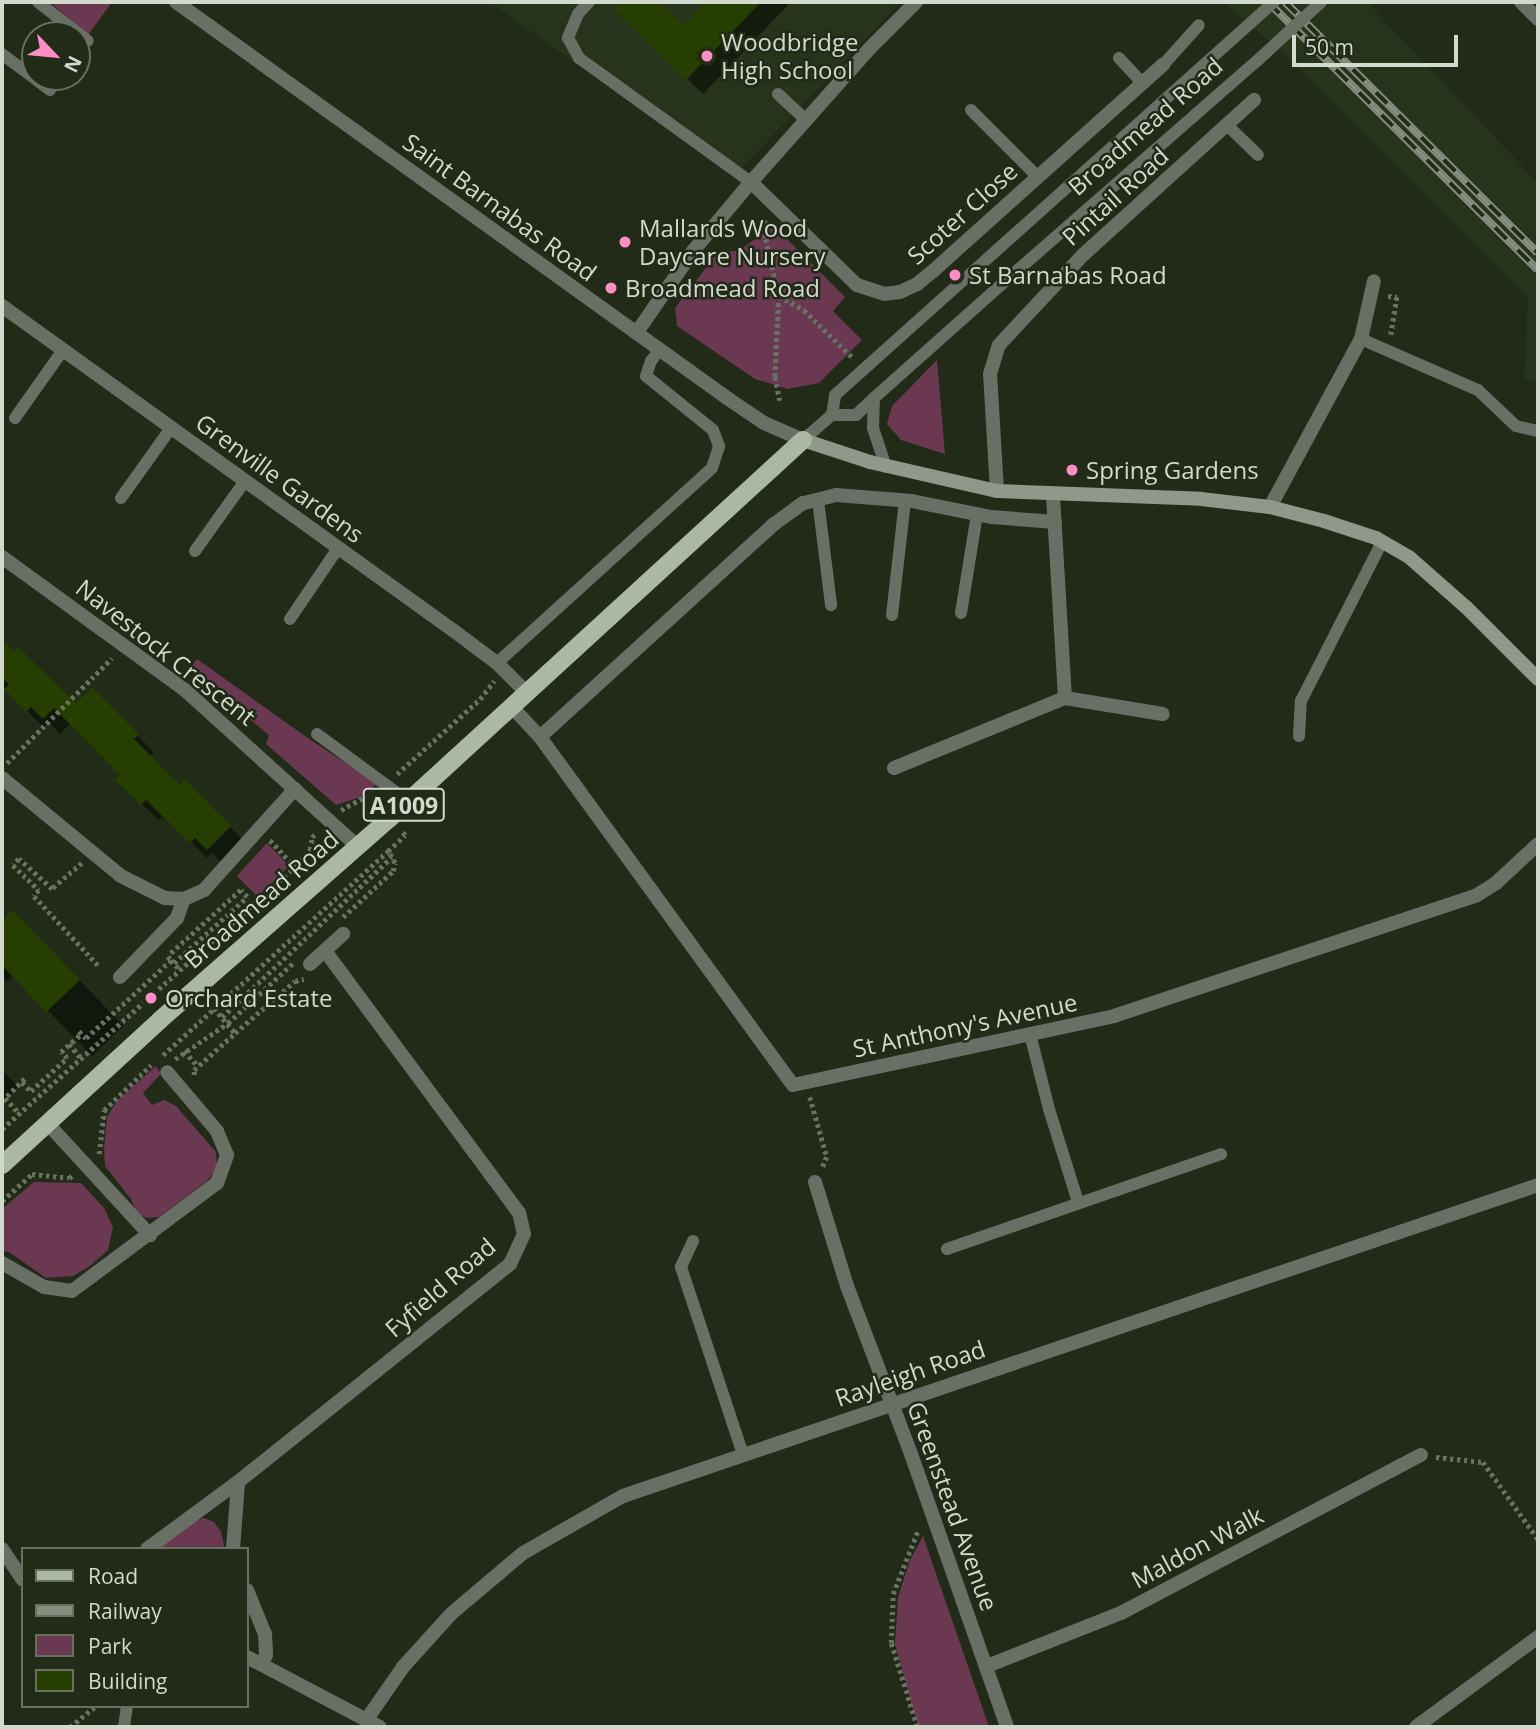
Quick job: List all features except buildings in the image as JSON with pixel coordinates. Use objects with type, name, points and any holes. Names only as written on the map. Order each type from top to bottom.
[{"type":"main road","name":"Broadmead Road","points":[[2,1165],[160,1020],[358,847],[803,440]]},
{"type":"street","name":"Saint Barnabas Road","points":[[176,2],[764,423],[803,440]]},
{"type":"street","points":[[637,332],[693,251],[751,182],[916,2]]},
{"type":"street","points":[[1521,2],[1538,19]]},
{"type":"street","name":"Scoter Close","points":[[751,182],[847,277],[871,292],[900,292],[917,284],[1164,64]]},
{"type":"street","name":"Pintail Road","points":[[997,491],[990,374],[999,345],[1083,255],[1254,100]]},
{"type":"street","points":[[1270,507],[1361,339],[1372,287]]},
{"type":"street","name":"Grenville Gardens","points":[[2,306],[500,666],[527,693]]},
{"type":"street","points":[[803,440],[886,467],[997,491],[1053,496],[1201,499],[1270,507],[1324,521],[1382,542],[1409,557],[1466,607],[1538,679]]},
{"type":"street","points":[[540,737],[774,524],[803,503],[836,495],[905,501],[977,514],[1055,522]]},
{"type":"street","points":[[1053,496],[1065,698]]},
{"type":"street","name":"Navestock Crescent","points":[[2,556],[185,690],[358,847]]},
{"type":"street","points":[[894,768],[1065,698],[1163,714]]},
{"type":"street","points":[[512,707],[540,737],[793,1085],[806,1082]]},
{"type":"street","points":[[2,778],[121,876],[165,898],[184,899],[204,891],[295,789]]},
{"type":"street","name":"St Anthony's Avenue","points":[[806,1082],[1114,1016],[1477,895],[1496,883],[1538,844]]},
{"type":"street","points":[[120,976],[177,918],[184,899]]},
{"type":"street","points":[[310,971],[325,951],[343,934]]},
{"type":"street","name":"Fyfield Road","points":[[150,1547],[238,1482],[510,1264],[524,1234],[519,1213],[325,951]]},
{"type":"street","points":[[2,1263],[44,1287],[72,1291],[217,1183],[227,1155],[217,1130],[167,1072]]},
{"type":"street","points":[[48,1124],[150,1235]]},
{"type":"street","name":"Greenstead Avenue","points":[[815,1182],[847,1286],[892,1403],[930,1517],[987,1666],[1007,1727]]},
{"type":"street","name":"Rayleigh Road","points":[[367,1719],[403,1667],[452,1613],[523,1553],[623,1496],[1538,1185]]},
{"type":"street","name":"Maldon Walk","points":[[987,1666],[1121,1613],[1421,1455]]},
{"type":"street","points":[[233,1547],[238,1482]]},
{"type":"street","points":[[2,1549],[21,1577]]},
{"type":"street","points":[[248,1592],[265,1634],[266,1655],[262,1664]]},
{"type":"street","points":[[1416,1727],[1538,1637]]},
{"type":"street","points":[[248,1657],[380,1727]]},
{"type":"lane","points":[[38,2],[62,21]]},
{"type":"lane","points":[[589,2],[578,14],[568,38],[579,58],[751,182]]},
{"type":"lane","name":"Broadmead Road","points":[[803,440],[832,415],[835,395],[1274,2]]},
{"type":"lane","name":"Broadmead Road","points":[[832,415],[856,415],[1321,2]]},
{"type":"lane","points":[[1164,64],[1199,25]]},
{"type":"lane","points":[[2,54],[21,68]]},
{"type":"lane","points":[[1119,58],[1142,83]]},
{"type":"lane","points":[[778,94],[806,120]]},
{"type":"lane","points":[[971,110],[1037,176]]},
{"type":"lane","points":[[1227,125],[1258,155]]},
{"type":"lane","points":[[1361,339],[1478,390],[1516,426],[1538,431]]},
{"type":"lane","points":[[500,666],[712,468],[719,446],[713,430],[646,376],[650,361],[660,349]]},
{"type":"lane","points":[[15,418],[63,350]]},
{"type":"lane","points":[[874,398],[871,420],[886,467]]},
{"type":"lane","points":[[121,498],[171,428]]},
{"type":"lane","points":[[195,551],[245,481]]},
{"type":"lane","points":[[818,500],[831,605]]},
{"type":"lane","points":[[892,615],[905,501]]},
{"type":"lane","points":[[961,613],[977,514]]},
{"type":"lane","points":[[1299,736],[1301,701],[1382,542]]},
{"type":"lane","points":[[290,619],[338,548]]},
{"type":"lane","points":[[317,734],[408,801]]},
{"type":"lane","points":[[1030,1034],[1049,1109],[1079,1202]]},
{"type":"lane","points":[[947,1249],[1221,1154]]},
{"type":"lane","points":[[693,1241],[681,1267],[743,1454]]},
{"type":"lane","points":[[124,1727],[127,1708]]},
{"type":"path","points":[[764,195],[766,239],[779,296],[775,377],[780,400]]},
{"type":"path","points":[[1372,287],[1397,298],[1388,350]]},
{"type":"path","points":[[779,296],[804,310],[848,353]]},
{"type":"path","points":[[2,768],[123,647]]},
{"type":"path","points":[[2,1129],[293,869],[310,850],[312,837],[328,821],[386,783],[480,699],[500,666]]},
{"type":"path","points":[[259,830],[292,861],[296,876]]},
{"type":"path","points":[[2,1201],[32,1174],[69,1178],[100,1154],[104,1110],[116,1095],[388,851]]},
{"type":"path","points":[[92,854],[52,889],[19,859],[13,865],[40,890],[34,896],[98,965]]},
{"type":"path","points":[[222,1017],[247,990],[392,857]]},
{"type":"path","points":[[20,1114],[3,1099],[24,1079],[32,1091],[67,1058],[61,1052],[80,1032],[86,1038],[173,962],[247,897],[241,890],[168,956],[173,962],[180,970]]},
{"type":"path","points":[[183,1091],[194,1083],[194,1070],[198,1066],[310,971]]},
{"type":"path","points":[[214,1009],[235,1033]]},
{"type":"path","points":[[69,1044],[81,1058]]},
{"type":"path","points":[[184,1051],[198,1066]]},
{"type":"path","points":[[806,1082],[827,1157],[815,1182]]},
{"type":"path","points":[[2,1186],[10,1194]]},
{"type":"path","points":[[1421,1455],[1483,1462],[1538,1539]]},
{"type":"path","points":[[917,1727],[891,1643],[893,1594],[919,1528],[930,1517]]},
{"type":"path","points":[[70,1727],[94,1708]]},
{"type":"shaded area","name":"Woodbridge High School","points":[[489,2],[901,2],[735,175]]},
{"type":"shaded area","points":[[1223,2],[1367,2],[1538,183],[1538,383],[1524,378],[1528,297],[1285,54]]},
{"type":"green space","points":[[50,2],[112,2],[91,31],[91,21],[72,21]]},
{"type":"green space","points":[[774,226],[845,297],[833,311],[862,340],[819,383],[788,389],[755,379],[677,326],[675,308],[718,252],[738,251]]},
{"type":"green space","points":[[937,360],[945,454],[901,440],[887,424],[892,406]]},
{"type":"green space","points":[[197,659],[377,784],[361,797],[336,805],[266,744],[269,735],[189,669]]},
{"type":"green space","points":[[267,843],[289,866],[258,897],[237,876]]},
{"type":"green space","points":[[156,1066],[161,1074],[143,1093],[152,1105],[164,1100],[176,1106],[216,1152],[217,1168],[207,1181],[159,1217],[146,1218],[137,1213],[131,1199],[105,1166],[104,1149],[107,1117],[117,1101]]},
{"type":"green space","points":[[34,1182],[81,1183],[104,1208],[113,1227],[108,1250],[90,1266],[73,1276],[46,1278],[9,1252],[2,1251],[2,1209]]},
{"type":"green space","points":[[204,1518],[214,1522],[221,1532],[225,1547],[160,1547],[192,1522]]},
{"type":"green space","points":[[923,1536],[989,1727],[920,1727],[917,1723],[895,1644],[898,1597],[910,1560]]},
{"type":"railway","points":[[1268,2],[1538,270]]},
{"type":"railway","points":[[1285,2],[1538,253]]},
{"type":"place","name":"Woodbridge High School","points":[[707,56]]},
{"type":"place","name":"Mallards Wood Daycare Nursery","points":[[625,242]]},
{"type":"place","name":"St Barnabas Road","points":[[955,275]]},
{"type":"place","name":"Broadmead Road","points":[[611,288]]},
{"type":"place","name":"Spring Gardens","points":[[1072,470]]},
{"type":"place","name":"Orchard Estate","points":[[151,998]]}]
